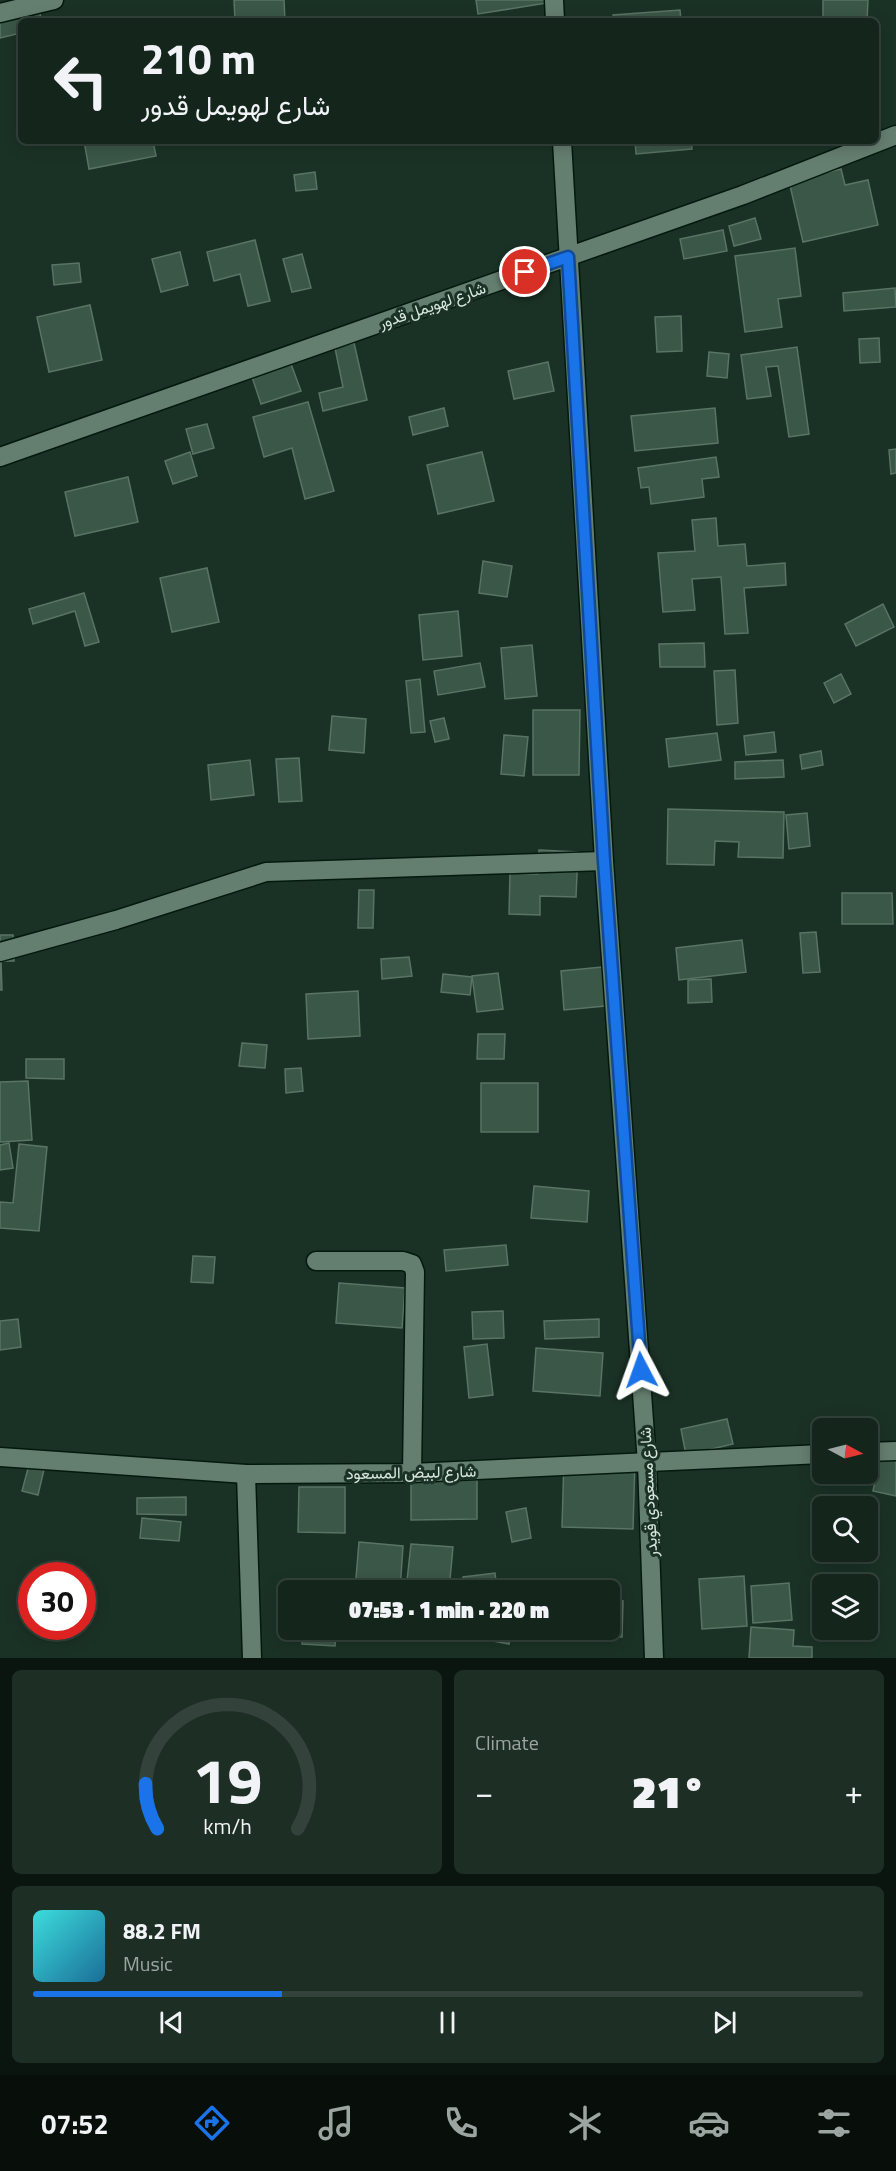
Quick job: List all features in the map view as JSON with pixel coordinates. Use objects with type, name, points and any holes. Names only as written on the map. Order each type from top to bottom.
[{"type":"street","points":[[0,13],[54,0]]},
{"type":"street","points":[[554,0],[555,18]]},
{"type":"street","name":"شارع لهويمل قدور","points":[[879,142],[896,135]]},
{"type":"street","name":"شارع مسعودي قويدر","points":[[562,144],[604,861],[647,1462],[654,1658]]},
{"type":"street","name":"شارع لهويمل قدور","points":[[0,457],[743,195],[873,144]]},
{"type":"street","points":[[0,952],[116,920],[266,872],[604,861]]},
{"type":"street","points":[[316,1261],[391,1261],[412,1264],[415,1283],[412,1473]]},
{"type":"street","points":[[878,1452],[896,1451]]},
{"type":"street","name":"شارع لبيض المسعود","points":[[0,1457],[246,1474],[412,1473],[812,1454]]},
{"type":"street","points":[[246,1474],[252,1658]]},
{"type":"building","points":[[36,0],[41,18],[18,18],[18,34],[0,38],[0,7]]},
{"type":"building","points":[[234,0],[284,0],[285,18],[235,18]]},
{"type":"building","points":[[476,0],[552,0],[553,2],[478,14]]},
{"type":"building","points":[[823,0],[868,0],[867,18],[823,18]]},
{"type":"building","points":[[680,10],[681,18],[614,18],[613,15]]},
{"type":"building","points":[[85,144],[154,144],[156,156],[89,169]]},
{"type":"building","points":[[635,144],[691,144],[692,149],[636,154]]},
{"type":"building","points":[[841,169],[845,185],[868,180],[878,225],[803,242],[789,181]]},
{"type":"building","points":[[315,172],[317,189],[296,191],[294,175]]},
{"type":"building","points":[[755,218],[761,239],[734,246],[729,226]]},
{"type":"building","points":[[723,230],[727,251],[684,259],[680,239]]},
{"type":"building","points":[[255,240],[270,301],[248,306],[240,274],[214,281],[207,252]]},
{"type":"building","points":[[795,248],[801,296],[778,299],[782,327],[745,332],[735,256]]},
{"type":"building","points":[[180,252],[188,285],[161,292],[152,259]]},
{"type":"building","points":[[302,254],[311,288],[292,292],[283,259]]},
{"type":"building","points":[[79,263],[81,282],[54,285],[52,265]]},
{"type":"building","points":[[895,288],[896,307],[844,311],[843,293]]},
{"type":"building","points":[[90,305],[102,360],[49,372],[37,317]]},
{"type":"building","points":[[681,316],[682,351],[657,352],[655,317]]},
{"type":"building","points":[[879,338],[880,362],[860,363],[859,339]]},
{"type":"building","points":[[354,343],[367,400],[323,411],[319,393],[343,387],[335,348]]},
{"type":"building","points":[[797,347],[809,434],[789,437],[778,366],[766,367],[771,396],[747,399],[741,355]]},
{"type":"building","points":[[709,352],[729,354],[727,378],[707,376]]},
{"type":"building","points":[[548,362],[554,391],[514,399],[508,371]]},
{"type":"building","points":[[291,364],[301,391],[261,404],[252,377]]},
{"type":"building","points":[[308,402],[334,491],[305,499],[292,448],[264,457],[253,417]]},
{"type":"building","points":[[444,408],[448,426],[413,435],[409,417]]},
{"type":"building","points":[[715,408],[718,443],[635,451],[631,416]]},
{"type":"building","points":[[207,424],[214,448],[193,454],[186,429]]},
{"type":"building","points":[[896,449],[896,473],[891,474],[889,450]]},
{"type":"building","points":[[190,452],[197,476],[173,484],[165,461]]},
{"type":"building","points":[[482,452],[494,501],[438,514],[427,465]]},
{"type":"building","points":[[716,457],[719,477],[702,479],[704,497],[651,504],[649,487],[641,488],[638,468]]},
{"type":"building","points":[[128,477],[138,522],[75,536],[65,492]]},
{"type":"building","points":[[716,518],[718,546],[745,544],[747,566],[785,563],[786,585],[744,588],[748,633],[725,634],[721,577],[692,579],[695,610],[663,612],[658,553],[695,551],[692,520]]},
{"type":"building","points":[[483,561],[512,566],[507,597],[479,593]]},
{"type":"building","points":[[207,568],[219,622],[172,632],[160,578]]},
{"type":"building","points":[[84,593],[99,642],[85,646],[75,611],[33,624],[29,609]]},
{"type":"building","points":[[883,604],[894,627],[856,646],[845,624]]},
{"type":"building","points":[[458,611],[462,656],[423,660],[419,615]]},
{"type":"building","points":[[704,643],[705,667],[660,667],[659,644]]},
{"type":"building","points":[[532,645],[537,696],[505,699],[501,648]]},
{"type":"building","points":[[480,663],[485,687],[438,695],[434,671]]},
{"type":"building","points":[[735,670],[738,723],[717,725],[714,671]]},
{"type":"building","points":[[841,674],[851,694],[834,703],[824,683]]},
{"type":"building","points":[[420,679],[425,732],[411,733],[406,681]]},
{"type":"building","points":[[533,710],[580,710],[579,775],[533,775]]},
{"type":"building","points":[[332,716],[366,719],[364,753],[329,750]]},
{"type":"building","points":[[444,718],[449,739],[435,742],[430,721]]},
{"type":"building","points":[[774,732],[776,752],[746,755],[744,736]]},
{"type":"building","points":[[717,733],[721,760],[669,767],[666,739]]},
{"type":"building","points":[[504,735],[528,737],[524,776],[501,774]]},
{"type":"building","points":[[821,751],[823,765],[802,769],[800,755]]},
{"type":"building","points":[[299,758],[302,801],[279,802],[276,759]]},
{"type":"building","points":[[250,760],[254,795],[211,800],[208,765]]},
{"type":"building","points":[[783,760],[784,777],[735,779],[735,762]]},
{"type":"building","points":[[668,809],[784,812],[783,858],[738,857],[739,842],[715,841],[714,865],[667,864]]},
{"type":"building","points":[[807,813],[810,846],[789,849],[786,815]]},
{"type":"building","points":[[539,850],[578,852],[576,897],[540,896],[540,915],[509,914],[510,873],[538,874]]},
{"type":"building","points":[[359,890],[374,890],[373,928],[358,928]]},
{"type":"building","points":[[842,893],[892,893],[893,924],[842,924]]},
{"type":"building","points":[[816,932],[820,972],[803,973],[800,933]]},
{"type":"building","points":[[0,935],[13,935],[14,961],[1,961],[2,990],[0,990]]},
{"type":"building","points":[[742,940],[746,972],[679,980],[676,948]]},
{"type":"building","points":[[409,957],[412,976],[382,979],[381,959]]},
{"type":"building","points":[[602,967],[605,1006],[564,1010],[561,971]]},
{"type":"building","points":[[498,973],[503,1009],[477,1012],[472,976]]},
{"type":"building","points":[[443,974],[472,977],[470,995],[441,992]]},
{"type":"building","points":[[711,979],[712,1002],[688,1003],[688,980]]},
{"type":"building","points":[[358,991],[360,1036],[308,1039],[306,994]]},
{"type":"building","points":[[478,1034],[505,1034],[504,1059],[477,1059]]},
{"type":"building","points":[[242,1043],[267,1045],[265,1068],[239,1066]]},
{"type":"building","points":[[26,1059],[64,1059],[64,1079],[26,1078]]},
{"type":"building","points":[[301,1068],[303,1091],[286,1093],[285,1069]]},
{"type":"building","points":[[28,1081],[32,1140],[0,1142],[0,1082]]},
{"type":"building","points":[[481,1083],[538,1083],[538,1132],[481,1132]]},
{"type":"building","points":[[9,1143],[13,1168],[0,1170],[0,1145]]},
{"type":"building","points":[[19,1144],[47,1147],[39,1231],[0,1228],[0,1202],[13,1203]]},
{"type":"building","points":[[534,1186],[589,1191],[587,1222],[531,1218]]},
{"type":"building","points":[[506,1245],[508,1265],[446,1271],[444,1250]]},
{"type":"building","points":[[193,1256],[215,1257],[213,1283],[191,1282]]},
{"type":"building","points":[[339,1283],[405,1288],[402,1328],[336,1323]]},
{"type":"building","points":[[503,1311],[504,1338],[473,1339],[472,1312]]},
{"type":"building","points":[[18,1319],[21,1347],[0,1350],[0,1321]]},
{"type":"building","points":[[599,1319],[599,1337],[545,1339],[544,1321]]},
{"type":"building","points":[[487,1344],[493,1395],[469,1398],[464,1347]]},
{"type":"building","points":[[536,1348],[603,1353],[600,1396],[533,1391]]},
{"type":"building","points":[[727,1419],[733,1444],[686,1455],[681,1429]]},
{"type":"building","points":[[880,1455],[896,1458],[896,1496],[873,1491],[874,1484],[878,1484]]},
{"type":"building","points":[[564,1458],[635,1459],[633,1529],[562,1527]]},
{"type":"building","points":[[30,1461],[45,1465],[38,1495],[22,1491]]},
{"type":"building","points":[[477,1478],[477,1519],[411,1520],[411,1479]]},
{"type":"building","points":[[299,1487],[345,1487],[345,1533],[298,1532]]},
{"type":"building","points":[[186,1497],[186,1515],[137,1514],[137,1498]]},
{"type":"building","points":[[526,1508],[531,1538],[512,1542],[506,1512]]},
{"type":"building","points":[[142,1518],[181,1522],[179,1541],[140,1538]]},
{"type":"building","points":[[359,1542],[403,1546],[401,1580],[356,1580]]},
{"type":"building","points":[[411,1544],[453,1547],[450,1580],[407,1580]]},
{"type":"building","points":[[495,1573],[496,1580],[463,1580],[463,1577]]},
{"type":"building","points":[[744,1576],[747,1626],[702,1629],[699,1579]]},
{"type":"building","points":[[789,1583],[792,1620],[753,1623],[751,1586]]},
{"type":"building","points":[[620,1601],[623,1601],[622,1637],[620,1637]]},
{"type":"building","points":[[751,1627],[794,1630],[793,1646],[812,1647],[812,1658],[749,1658]]},
{"type":"building","points":[[303,1640],[335,1640],[335,1646],[302,1644]]},
{"type":"building","points":[[487,1640],[510,1640],[509,1644]]},
{"type":"route","points":[[525,272],[568,257],[604,861],[641,1370]]}]
